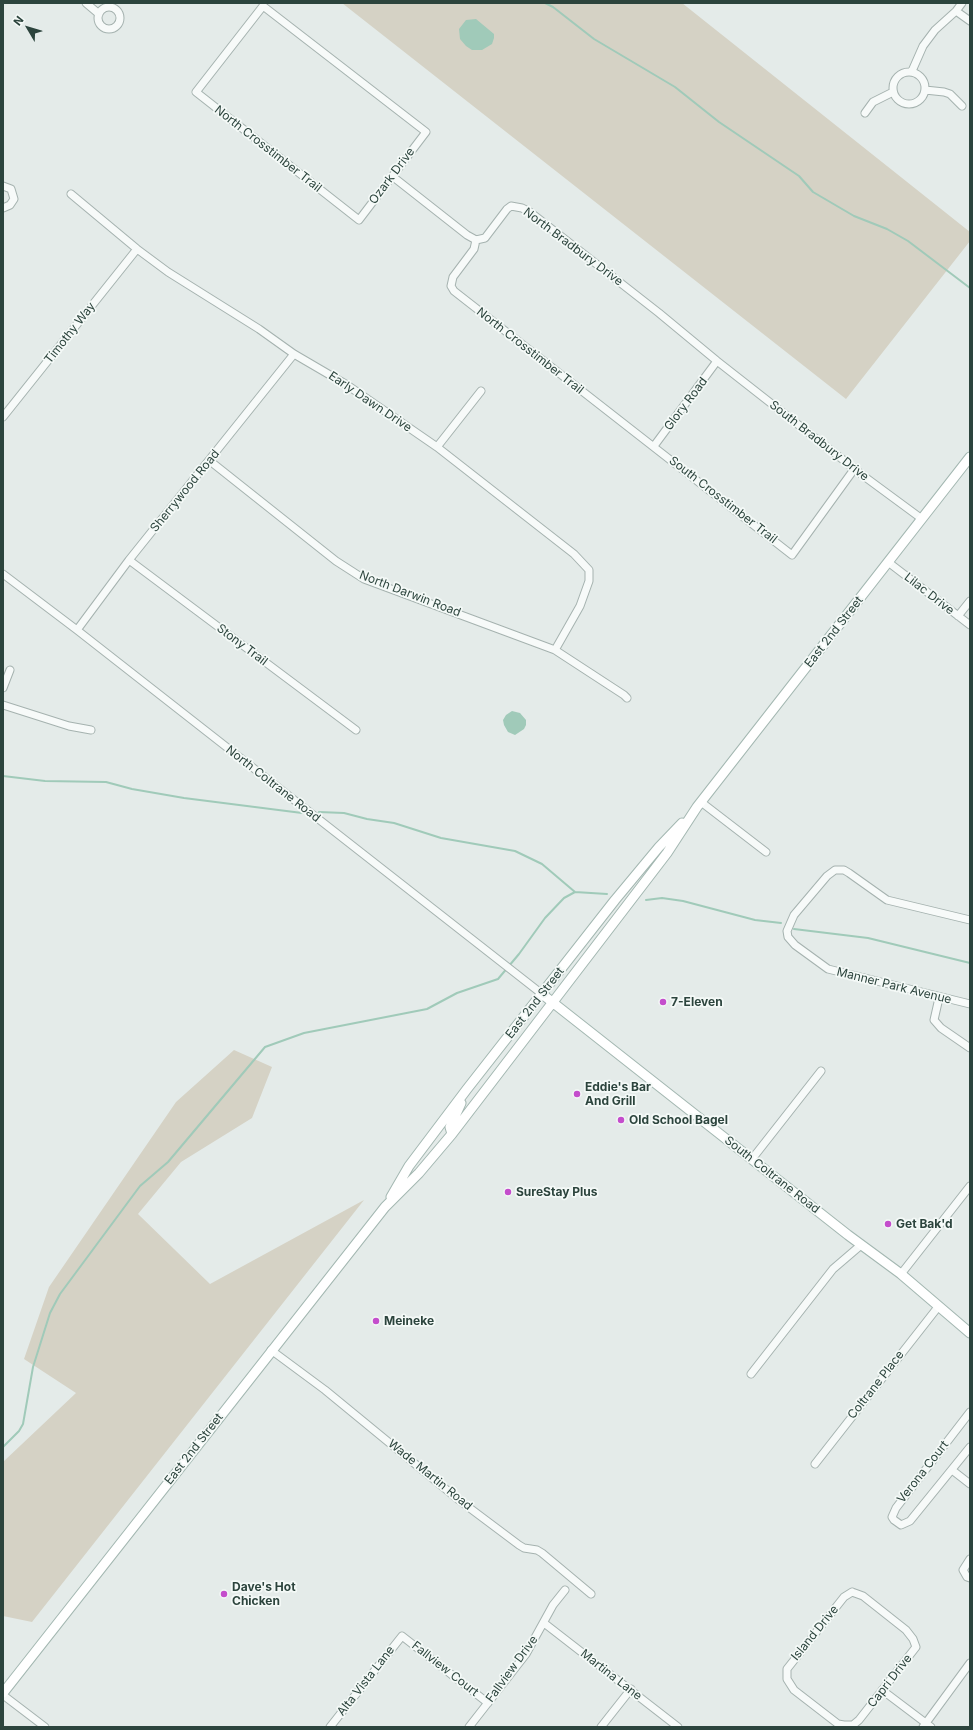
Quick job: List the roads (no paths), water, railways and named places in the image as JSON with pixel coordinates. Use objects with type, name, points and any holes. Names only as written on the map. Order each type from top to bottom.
[{"type":"main road","name":"East 2nd Street","points":[[3,1694],[271,1350],[385,1207],[419,1173],[452,1134],[667,853],[699,805],[970,457]]},
{"type":"main road","name":"East 2nd Street","points":[[385,1207],[409,1166],[467,1089],[640,870],[659,847],[699,805]]},
{"type":"main road","name":"South Coltrane Road","points":[[542,994],[901,1274],[970,1333]]},
{"type":"main road","points":[[452,1134],[450,1127],[467,1089]]},
{"type":"street","points":[[86,3],[99,14]]},
{"type":"street","points":[[912,71],[923,46],[935,30],[956,11],[962,3]]},
{"type":"street","name":"North Crosstimber Trail","points":[[359,220],[196,92],[263,6],[426,132]]},
{"type":"street","points":[[956,11],[970,21]]},
{"type":"street","points":[[912,71],[922,78],[925,90],[918,101],[910,104],[901,102],[893,92],[893,84],[896,77],[903,72],[912,71]]},
{"type":"street","points":[[925,90],[950,94],[962,106]]},
{"type":"street","points":[[865,112],[873,102],[893,92]]},
{"type":"street","name":"Ozark Drive","points":[[359,220],[426,132]]},
{"type":"street","points":[[392,176],[467,235],[476,240]]},
{"type":"street","points":[[3,186],[11,189],[14,199],[10,205],[3,208]]},
{"type":"street","name":"Early Dawn Drive","points":[[70,194],[137,249],[168,272],[259,329],[294,354],[347,385],[437,447],[574,554],[589,570],[589,581],[580,606],[555,650]]},
{"type":"street","name":"North Bradbury Drive","points":[[476,240],[485,238],[507,209],[511,206],[522,208],[530,212],[659,313],[717,362]]},
{"type":"street","name":"North Crosstimber Trail","points":[[476,240],[474,249],[453,277],[452,286],[454,291],[654,446]]},
{"type":"street","name":"Timothy Way","points":[[3,417],[137,249]]},
{"type":"street","name":"Sherrywood Road","points":[[77,630],[129,560],[294,354]]},
{"type":"street","name":"Glory Road","points":[[654,446],[717,362]]},
{"type":"street","name":"South Bradbury Drive","points":[[717,362],[922,519]]},
{"type":"street","points":[[437,447],[481,391]]},
{"type":"street","name":"South Crosstimber Trail","points":[[654,446],[792,555],[856,468]]},
{"type":"street","name":"North Darwin Road","points":[[210,460],[336,561],[364,579],[555,650],[627,698]]},
{"type":"street","name":"Stony Trail","points":[[129,560],[356,730]]},
{"type":"street","name":"Lilac Drive","points":[[888,562],[970,626]]},
{"type":"street","name":"North Coltrane Road","points":[[3,574],[77,630],[542,994]]},
{"type":"street","points":[[958,616],[970,600]]},
{"type":"street","points":[[3,688],[10,670]]},
{"type":"street","points":[[3,705],[69,726],[92,730]]},
{"type":"street","points":[[699,805],[766,852]]},
{"type":"street","name":"Manner Park Avenue","points":[[970,920],[887,900],[844,870],[835,870],[827,876],[794,915],[787,931],[788,937],[795,945],[828,969],[939,998],[970,1004]]},
{"type":"street","points":[[939,998],[934,1020],[941,1028],[970,1048]]},
{"type":"street","points":[[752,1159],[821,1071]]},
{"type":"street","points":[[901,1274],[970,1186]]},
{"type":"street","points":[[751,1374],[833,1269],[861,1244]]},
{"type":"street","name":"Coltrane Place","points":[[815,1464],[938,1307]]},
{"type":"street","name":"Wade Martin Road","points":[[271,1350],[325,1390],[465,1504],[519,1545],[542,1553],[591,1594]]},
{"type":"street","name":"Verona Court","points":[[970,1412],[896,1508],[892,1517],[894,1520],[901,1525],[910,1521],[970,1447]]},
{"type":"street","points":[[952,1470],[970,1484]]},
{"type":"street","points":[[970,1559],[963,1570],[967,1577],[970,1578]]},
{"type":"street","name":"Fallview Drive","points":[[469,1727],[526,1654],[553,1605],[565,1590]]},
{"type":"street","name":"Capri Drive","points":[[844,1597],[852,1592],[862,1596],[906,1630],[913,1639],[916,1647],[859,1720],[853,1725],[844,1725]]},
{"type":"street","name":"Island Drive","points":[[844,1597],[787,1670],[787,1679],[794,1690],[838,1724],[844,1725]]},
{"type":"street","name":"Martina Lane","points":[[544,1623],[678,1727]]},
{"type":"street","name":"Fallview Court","points":[[402,1636],[488,1703]]},
{"type":"street","name":"Alta Vista Lane","points":[[330,1727],[402,1636]]},
{"type":"street","points":[[882,1690],[927,1726],[970,1664]]},
{"type":"street","points":[[601,1727],[631,1690]]},
{"type":"street","points":[[3,1694],[45,1727]]},
{"type":"waterway","points":[[545,3],[553,7],[594,39],[675,87],[719,122],[799,176],[813,192],[854,216],[887,229],[908,241],[970,288]]},
{"type":"waterway","points":[[3,776],[45,781],[106,782],[132,789],[184,798],[302,813]]},
{"type":"waterway","points":[[319,812],[344,813],[367,819],[394,823],[441,838],[515,851],[542,864],[575,892]]},
{"type":"waterway","points":[[3,1447],[19,1431],[23,1424],[33,1367],[50,1313],[60,1294],[140,1186],[168,1162],[265,1047],[304,1033],[427,1009],[457,993],[498,979],[519,954],[545,918],[564,898],[575,892],[607,894]]},
{"type":"waterway","points":[[646,900],[662,898],[683,901],[755,920],[781,923]]},
{"type":"waterway","points":[[794,929],[868,938],[970,963]]},
{"type":"place","name":"7-Eleven","points":[[663,1002]]},
{"type":"place","name":"Eddie's Bar And Grill","points":[[577,1094]]},
{"type":"place","name":"Old School Bagel","points":[[621,1120]]},
{"type":"place","name":"SureStay Plus","points":[[508,1192]]},
{"type":"place","name":"Get Bak'd","points":[[888,1224]]},
{"type":"place","name":"Meineke","points":[[376,1321]]},
{"type":"place","name":"Dave's Hot Chicken","points":[[224,1594]]}]
